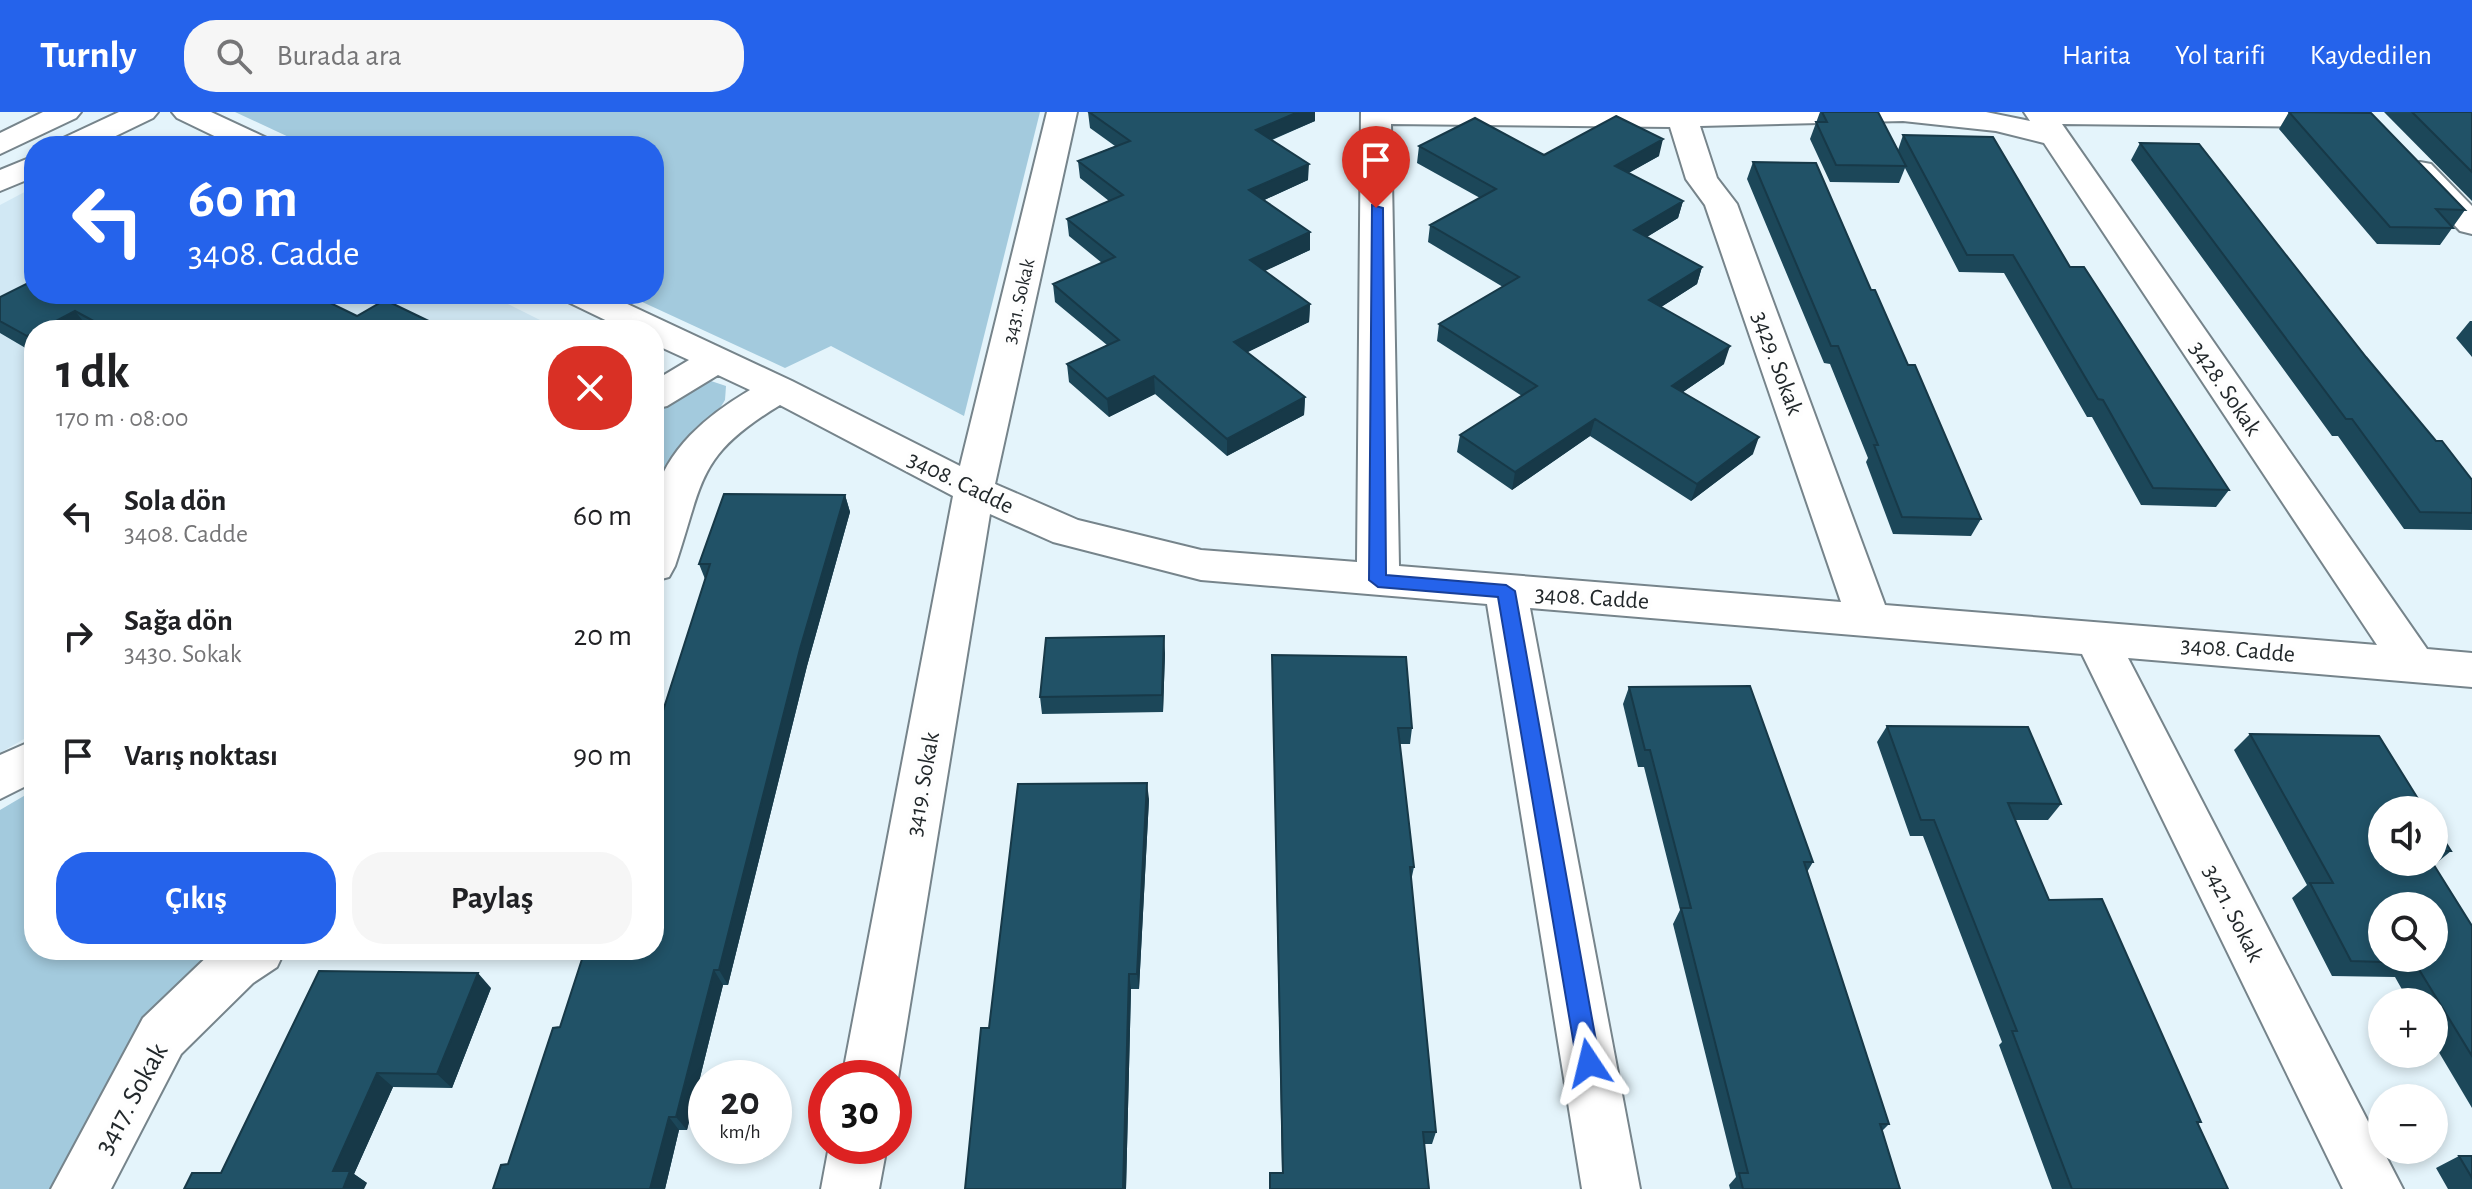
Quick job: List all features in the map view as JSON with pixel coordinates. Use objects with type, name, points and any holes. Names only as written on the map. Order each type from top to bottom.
[{"type":"street","points":[[0,145],[66,112]]},
{"type":"street","points":[[91,136],[143,112]]},
{"type":"street","points":[[187,112],[239,136]]},
{"type":"street","name":"3431. Sokak","points":[[974,490],[1062,112]]},
{"type":"street","points":[[1378,580],[1376,114],[1903,112],[1996,122],[2186,114],[2378,127],[2472,224]]},
{"type":"street","name":"3429. Sokak","points":[[1684,115],[1702,179],[1721,204],[1868,618]]},
{"type":"street","name":"3428. Sokak","points":[[2045,121],[2413,664]]},
{"type":"street","points":[[0,182],[24,170]]},
{"type":"street","name":"3408. Cadde","points":[[600,304],[634,320]]},
{"type":"street","name":"3408. Cadde","points":[[664,334],[779,389],[974,490],[1067,532],[1201,565],[2472,670]]},
{"type":"street","points":[[664,391],[718,359]]},
{"type":"street","points":[[664,536],[683,479],[702,446],[737,414],[779,389]]},
{"type":"street","name":"3419. Sokak","points":[[873,1060],[974,490]]},
{"type":"street","points":[[1506,591],[1611,1189]]},
{"type":"street","name":"3421. Sokak","points":[[2095,637],[2374,1189]]},
{"type":"street","points":[[0,779],[24,765]]},
{"type":"street","name":"3417. Sokak","points":[[80,1189],[162,1036],[243,960]]},
{"type":"street","points":[[850,1189],[855,1164]]},
{"type":"shaded area","points":[[235,112],[1040,112],[964,416],[831,346],[785,368],[647,304],[664,304],[664,136],[287,136]]},
{"type":"shaded area","points":[[24,192],[24,304],[508,304],[540,320],[24,320],[24,739],[0,753],[0,205]]},
{"type":"shaded area","points":[[708,380],[726,386],[725,400],[664,500],[664,408]]},
{"type":"shaded area","points":[[24,796],[24,960],[208,960],[176,985],[128,1049],[51,1189],[0,1189],[0,810]]},
{"type":"building","points":[[1089,112],[1298,112],[1256,130],[1309,164],[1249,190],[1310,232],[1250,260],[1310,304],[1234,342],[1305,397],[1227,439],[1154,376],[1107,399],[1067,364],[1119,340],[1053,284],[1115,257],[1067,219],[1123,195],[1078,161],[1130,141]]},
{"type":"building","points":[[1822,112],[1878,112],[1906,166],[1836,165],[1816,122],[1827,122]]},
{"type":"building","points":[[2289,112],[2371,113],[2465,210],[2436,209],[2453,228],[2390,227]]},
{"type":"building","points":[[2412,112],[2472,112],[2472,172]]},
{"type":"building","points":[[1616,116],[1663,139],[1615,166],[1683,201],[1634,230],[1702,267],[1649,300],[1730,346],[1672,386],[1759,437],[1697,484],[1595,419],[1515,472],[1460,435],[1537,386],[1439,324],[1519,277],[1430,225],[1496,189],[1419,146],[1475,118],[1544,155]]},
{"type":"building","points":[[1903,135],[1993,137],[2070,267],[2084,267],[2229,490],[2153,488],[2103,400],[2098,399],[2013,255],[1967,255]]},
{"type":"building","points":[[2140,143],[2199,144],[2366,357],[2436,441],[2442,441],[2472,480],[2472,513],[2420,512],[2352,419],[2346,419]]},
{"type":"building","points":[[1753,162],[1816,163],[1871,290],[1875,290],[1908,365],[1915,365],[1981,519],[1902,517],[1874,445],[1878,445],[1838,346],[1831,346]]},
{"type":"building","points":[[24,285],[24,304],[332,304],[357,316],[378,304],[393,304],[427,320],[92,320],[75,311],[58,320],[24,320],[24,334],[0,321],[0,297]]},
{"type":"building","points":[[724,494],[845,495],[800,649],[719,970],[714,970],[691,1060],[688,1060],[676,1117],[669,1117],[650,1189],[493,1189],[501,1165],[508,1164],[553,1028],[560,1027],[582,960],[664,960],[664,708],[710,564],[699,564]]},
{"type":"building","points":[[1164,636],[1162,695],[1040,697],[1046,638]]},
{"type":"building","points":[[1272,655],[1406,657],[1412,728],[1398,728],[1414,867],[1410,867],[1436,1132],[1423,1132],[1429,1189],[1270,1189],[1270,1173],[1283,1173]]},
{"type":"building","points":[[1750,686],[1813,862],[1804,862],[1889,1124],[1880,1124],[1900,1189],[1743,1189],[1739,1173],[1748,1173],[1681,908],[1691,908],[1650,750],[1645,750],[1629,687]]},
{"type":"building","points":[[1887,726],[2028,727],[2061,804],[2008,803],[2049,900],[2102,899],[2228,1189],[2072,1189],[2012,1031],[2017,1031],[1934,820],[1921,820]]},
{"type":"building","points":[[2250,734],[2379,736],[2416,796],[2368,796],[2368,876],[2441,876],[2472,926],[2472,1056],[2448,1017],[2448,988],[2430,988],[2421,972],[2448,972],[2448,892],[2368,892],[2368,962],[2351,961],[2310,883],[2333,883]]},
{"type":"building","points":[[1147,783],[1137,974],[1129,974],[1123,1189],[965,1189],[981,1028],[989,1028],[1018,784]]},
{"type":"building","points":[[319,971],[478,973],[437,1074],[377,1073],[333,1171],[350,1171],[343,1189],[184,1189],[192,1173],[221,1173]]},
{"type":"building","points":[[2459,1156],[2472,1156],[2472,1178]]},
{"type":"route","points":[[1376,208],[1378,580],[1506,591],[1589,1063]]}]
